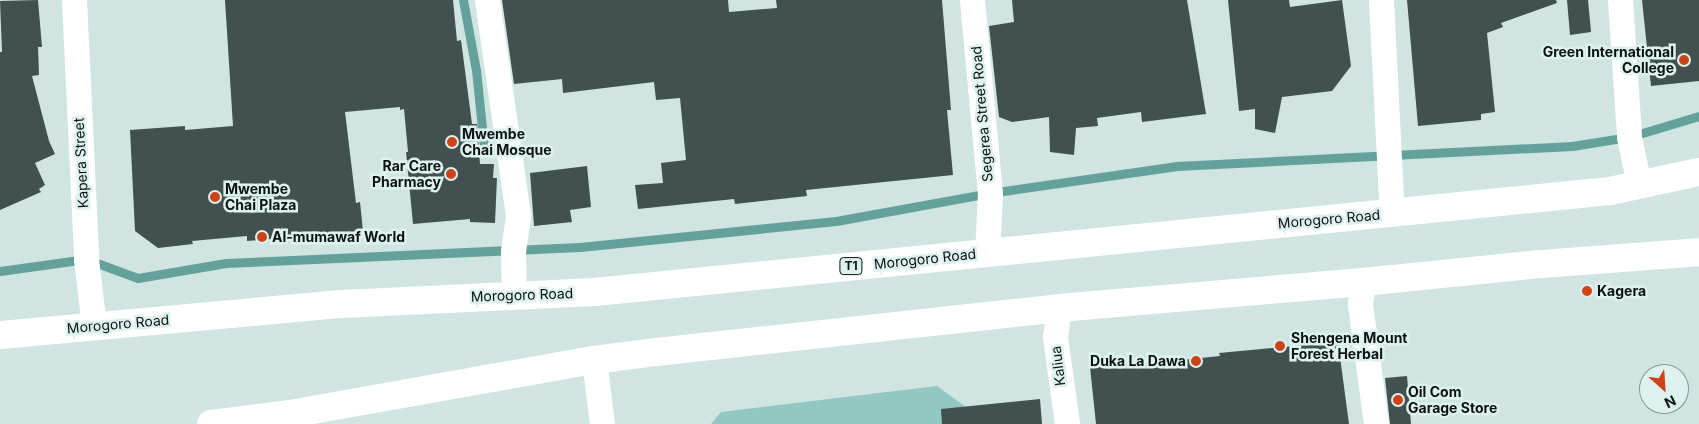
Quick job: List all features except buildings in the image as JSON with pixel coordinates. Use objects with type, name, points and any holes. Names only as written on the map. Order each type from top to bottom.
[{"type":"highway","name":"Morogoro Road","points":[[0,335],[342,304],[595,292],[988,240],[1392,214],[1610,191],[1699,172]]},
{"type":"highway","points":[[211,424],[290,414],[594,360],[1059,308],[1363,282],[1541,264],[1699,252]]},
{"type":"street","name":"Kapera Street","points":[[74,0],[86,259],[94,326]]},
{"type":"street","points":[[487,0],[518,216],[513,251],[514,295]]},
{"type":"street","name":"Segerea Street Road","points":[[972,0],[990,193],[988,240]]},
{"type":"street","points":[[1381,0],[1392,214]]},
{"type":"street","points":[[1620,0],[1629,137],[1639,184]]},
{"type":"street","points":[[1363,282],[1360,304],[1376,424]]},
{"type":"street","name":"Kaliua","points":[[1059,308],[1055,337],[1067,424]]},
{"type":"street","points":[[594,360],[602,424]]},
{"type":"shaded area","points":[[937,386],[989,424],[711,424],[721,412]]},
{"type":"waterway","points":[[463,0],[476,70],[484,148]]},
{"type":"waterway","points":[[0,271],[86,259],[138,278],[226,263],[580,247],[836,221],[990,193],[1177,166],[1572,146],[1629,137],[1699,116]]},
{"type":"place","name":"Green International College","points":[[1684,60]]},
{"type":"place","name":"Mwembe Chai Mosque","points":[[452,142]]},
{"type":"place","name":"Rar Care Pharmacy","points":[[451,174]]},
{"type":"place","name":"Mwembe Chai Plaza","points":[[215,197]]},
{"type":"place","name":"Al-mumawaf World","points":[[262,237]]},
{"type":"place","name":"Kagera","points":[[1587,291]]},
{"type":"place","name":"Shengena Mount Forest Herbal","points":[[1280,346]]},
{"type":"place","name":"Duka La Dawa","points":[[1196,361]]},
{"type":"place","name":"Oil Com Garage Store","points":[[1398,400]]}]
